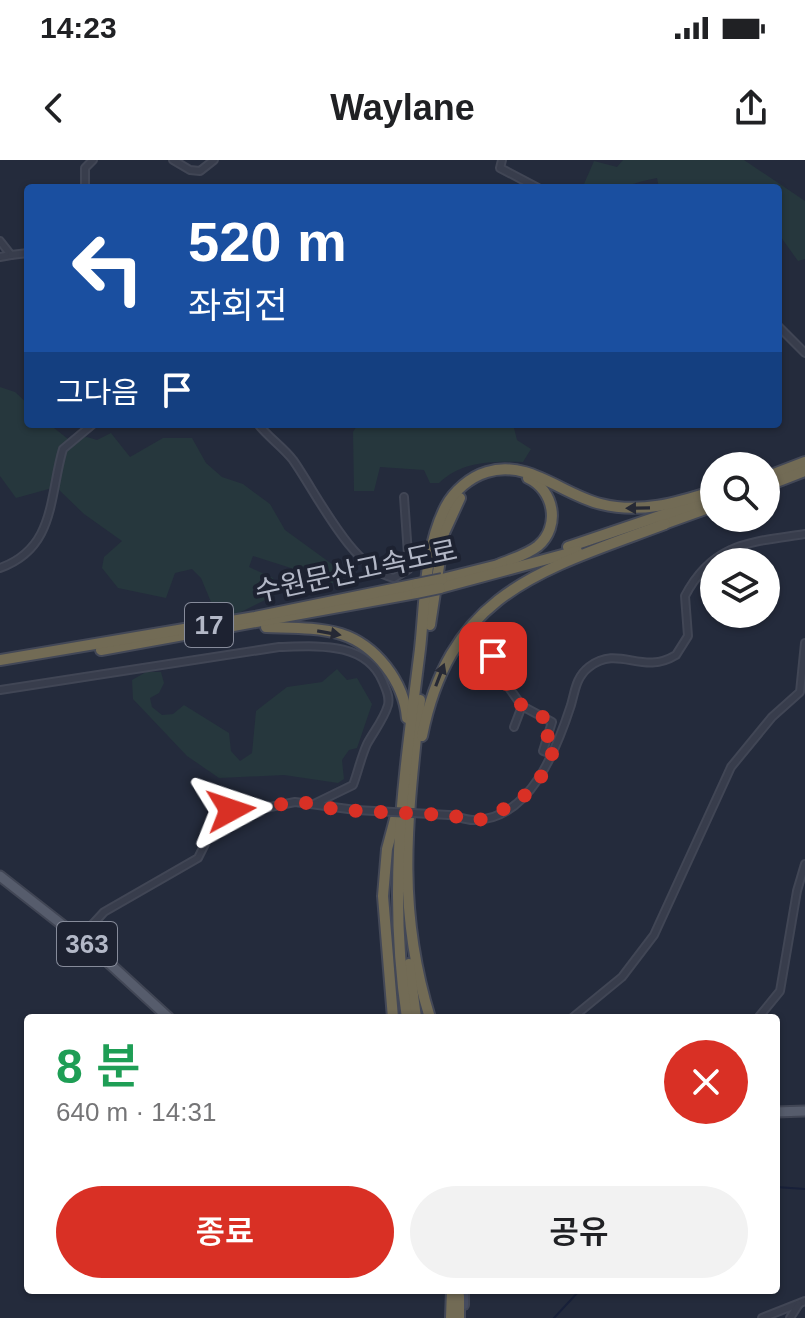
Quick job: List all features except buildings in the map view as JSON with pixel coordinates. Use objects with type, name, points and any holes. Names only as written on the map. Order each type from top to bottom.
[{"type":"highway","points":[[780,470],[805,461]]},
{"type":"highway","points":[[404,769],[436,532],[447,503],[464,484],[487,472],[511,470],[543,479],[598,504],[636,508],[700,497]]},
{"type":"highway","points":[[780,481],[805,471]]},
{"type":"highway","points":[[406,1014],[396,901],[405,801],[433,598],[448,519],[462,495],[479,482],[500,475],[522,476],[545,491],[551,508],[551,523],[538,545],[498,565]]},
{"type":"highway","name":"수원문산고속도로","points":[[441,583],[589,540],[700,499]]},
{"type":"highway","name":"수원문산고속도로","points":[[0,663],[252,626],[441,583],[665,524],[700,511]]},
{"type":"highway","points":[[393,1014],[383,896],[387,849],[405,801],[427,714],[444,663],[481,614],[513,588],[547,569],[665,524]]},
{"type":"highway","name":"수원문산고속도로","points":[[0,663],[417,589]]},
{"type":"highway","points":[[252,626],[342,634],[386,666],[402,689],[406,708],[405,801],[417,952],[430,1014]]},
{"type":"highway","points":[[407,834],[404,924],[415,1014]]},
{"type":"highway","points":[[407,834],[402,855],[400,910],[414,1014]]},
{"type":"highway","points":[[405,855],[413,960],[430,1014]]},
{"type":"highway","points":[[449,1294],[449,1318]]},
{"type":"highway","points":[[461,1294],[461,1318]]},
{"type":"main road","name":"363","points":[[0,876],[80,938],[165,1014]]},
{"type":"main road","points":[[780,1112],[805,1111]]},
{"type":"street","points":[[85,184],[85,168],[93,160]]},
{"type":"street","points":[[173,160],[190,170],[200,171],[214,160]]},
{"type":"street","points":[[502,160],[500,168],[530,184]]},
{"type":"street","points":[[0,241],[11,255]]},
{"type":"street","points":[[0,257],[24,253]]},
{"type":"street","points":[[782,330],[805,353]]},
{"type":"street","points":[[0,568],[32,549],[42,536],[56,495],[63,449],[88,428]]},
{"type":"street","points":[[262,428],[291,457],[339,530],[371,567],[394,578],[409,569],[404,497]]},
{"type":"street","points":[[80,938],[104,912],[198,858],[215,824],[231,810],[295,802],[356,810],[449,815],[476,821],[504,810],[534,787],[552,754],[575,685],[586,669],[610,657],[643,665],[676,655],[688,636],[685,596],[718,556],[750,542],[805,534]]},
{"type":"street","points":[[576,1014],[615,984],[654,935],[731,767],[772,717],[800,692],[805,643]]},
{"type":"street","points":[[0,690],[279,647],[323,645],[349,651],[370,660],[378,670],[389,695],[388,706],[366,746],[353,785],[314,804]]},
{"type":"street","points":[[493,656],[494,667],[522,706],[552,722],[543,751],[552,754]]},
{"type":"street","points":[[514,727],[522,706]]},
{"type":"street","points":[[761,1014],[780,991],[797,891],[805,864]]},
{"type":"street","points":[[762,1318],[802,1302]]},
{"type":"street","points":[[790,1318],[802,1302]]},
{"type":"shaded area","points":[[623,160],[744,160],[780,184],[658,184],[657,178],[634,184],[584,184],[594,161],[617,167]]},
{"type":"shaded area","points":[[782,186],[805,201],[805,259],[798,261],[782,239]]},
{"type":"shaded area","points":[[0,387],[15,392],[24,400],[24,428],[54,428],[68,439],[87,437],[97,440],[111,433],[130,457],[163,438],[192,438],[206,463],[222,477],[243,484],[270,504],[285,530],[340,570],[340,581],[321,586],[294,569],[253,556],[249,567],[273,578],[277,594],[226,617],[216,614],[201,578],[192,569],[175,573],[166,598],[118,588],[102,568],[104,557],[122,541],[84,514],[56,487],[16,498],[0,476]]},
{"type":"shaded area","points":[[356,428],[514,428],[517,440],[531,449],[523,462],[489,462],[468,466],[439,483],[430,483],[424,470],[380,467],[374,491],[354,491],[353,432]]},
{"type":"shaded area","points":[[337,669],[347,680],[357,678],[372,704],[357,748],[349,750],[342,760],[344,779],[338,783],[284,775],[219,778],[187,756],[133,699],[132,680],[146,672],[161,672],[164,683],[159,693],[150,698],[152,707],[162,715],[173,714],[184,705],[229,733],[231,751],[240,761],[252,753],[256,711],[287,687],[322,682]]},
{"type":"waterway","points":[[780,1187],[805,1189]]},
{"type":"waterway","points":[[554,1318],[576,1294]]},
{"type":"route","points":[[231,810],[307,802],[338,810],[449,815],[476,821],[504,810],[527,794],[544,773],[552,754],[543,751],[552,722],[522,706],[494,667],[493,656]]}]
